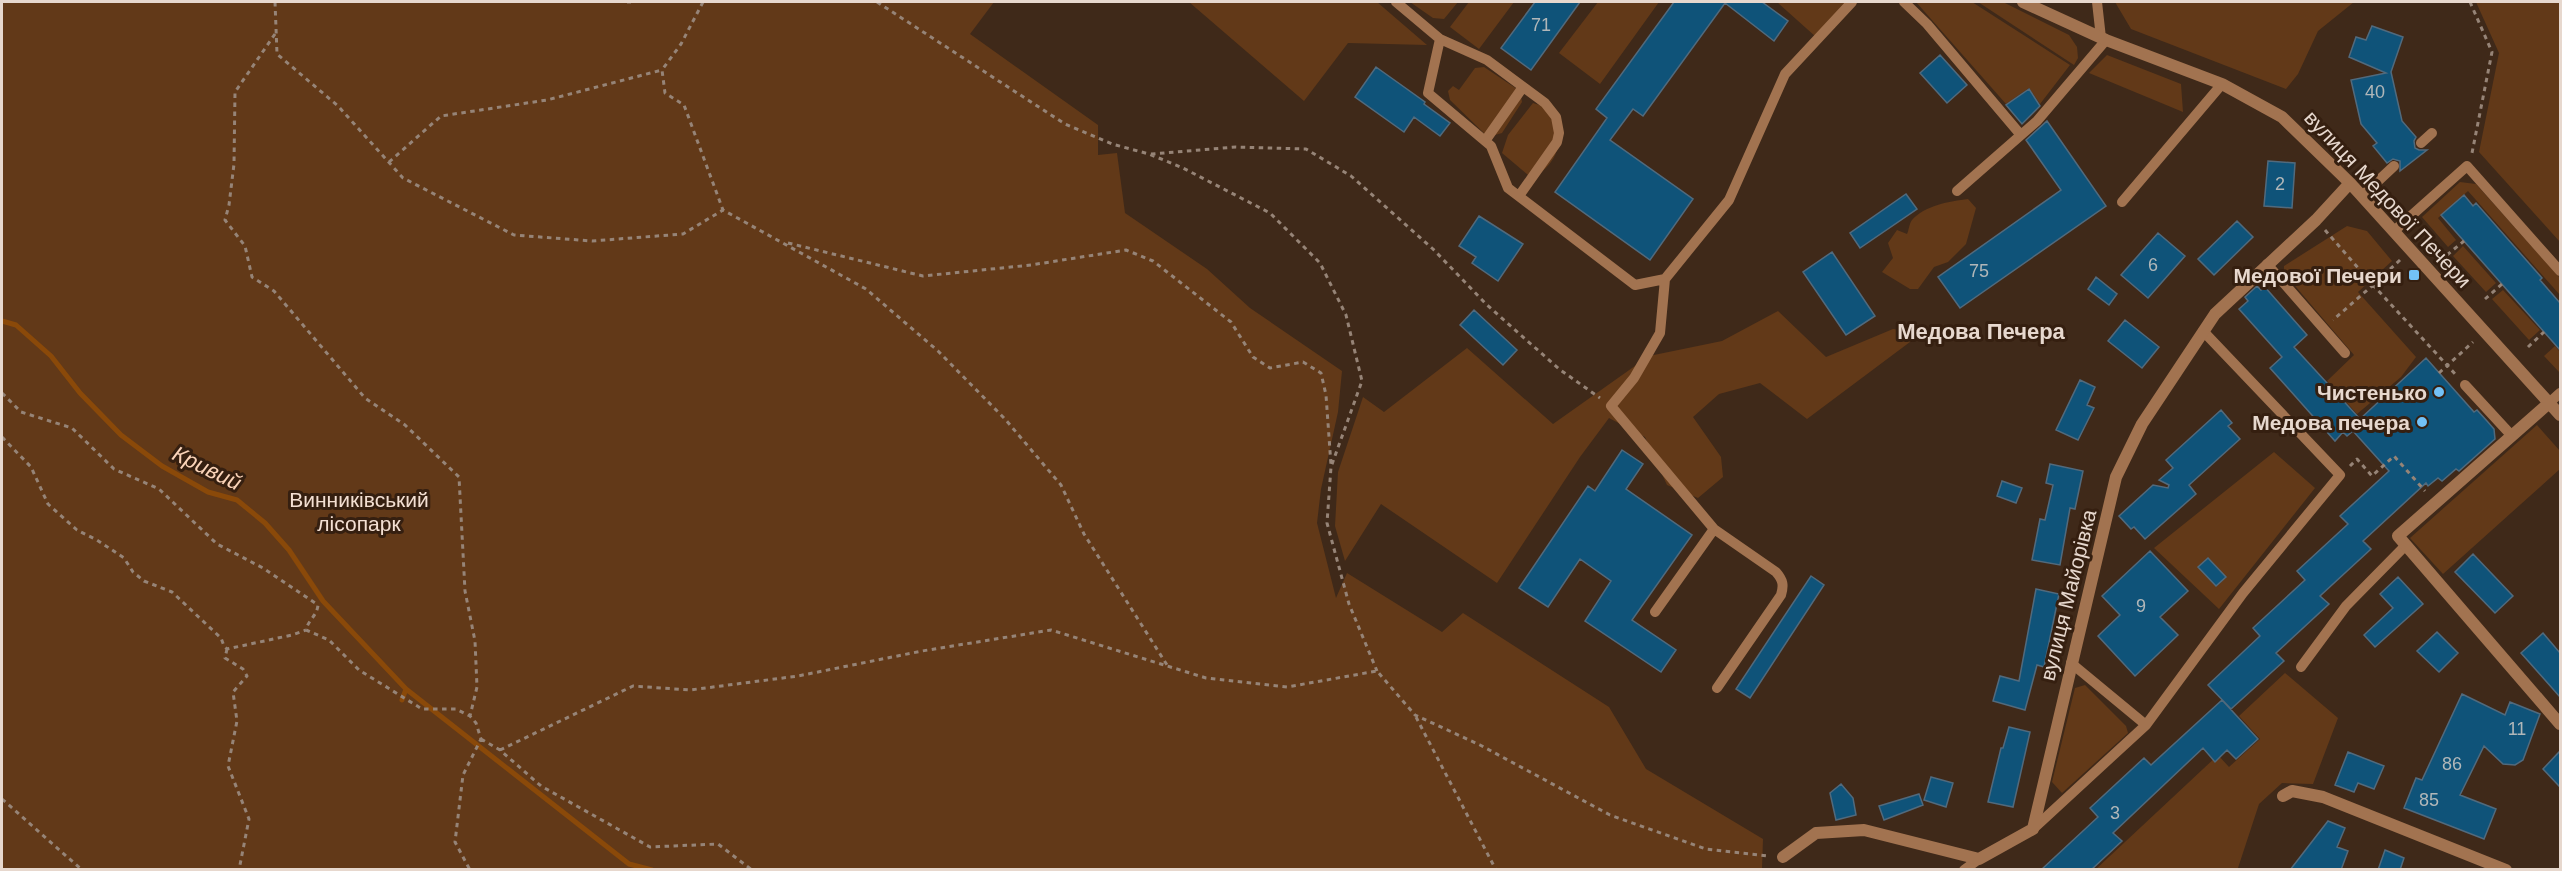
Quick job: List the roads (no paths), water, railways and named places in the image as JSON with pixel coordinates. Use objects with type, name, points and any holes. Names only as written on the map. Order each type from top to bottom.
[{"type":"street","name":"вулиця Медової Печери","points":[[2023,2],[2103,39],[2222,84],[2282,117],[2350,183],[2560,415]]},
{"type":"street","name":"вулиця Майорівка","points":[[2033,829],[2116,477],[2142,424],[2215,314],[2316,220],[2350,183]]},
{"type":"street","points":[[2549,403],[2436,503],[2402,541],[2560,723]]},
{"type":"street","points":[[2283,796],[2292,791],[2323,797],[2506,870]]},
{"type":"street","points":[[1783,857],[1816,833],[1864,830],[1979,860],[2033,829]]},
{"type":"lane","points":[[1396,2],[1440,39],[1487,60],[1551,109],[1556,117],[1559,133],[1553,149],[1519,196]]},
{"type":"lane","points":[[1716,688],[1781,595],[1784,587],[1782,579],[1776,572],[1714,528],[1611,406],[1634,378],[1660,333],[1665,279],[1729,200],[1785,74],[1852,2]]},
{"type":"lane","points":[[1904,2],[1927,24],[2020,134]]},
{"type":"lane","points":[[1957,191],[2037,121],[2103,39],[2097,2]]},
{"type":"lane","points":[[1440,39],[1428,93],[1491,146],[1508,188],[1635,285],[1665,279]]},
{"type":"lane","points":[[2122,202],[2222,84]]},
{"type":"lane","points":[[1485,141],[1523,87]]},
{"type":"lane","points":[[2421,143],[2432,133]]},
{"type":"lane","points":[[2362,196],[2394,165]]},
{"type":"lane","points":[[2394,231],[2467,166],[2560,271]]},
{"type":"lane","points":[[2267,264],[2345,353]]},
{"type":"lane","points":[[2033,829],[2146,726],[2243,593],[2340,475],[2203,331]]},
{"type":"lane","points":[[2465,385],[2511,436]]},
{"type":"lane","points":[[2549,403],[2560,393]]},
{"type":"lane","points":[[1655,612],[1714,528]]},
{"type":"lane","points":[[2301,667],[2346,606],[2402,541]]},
{"type":"lane","points":[[2071,663],[2146,726]]},
{"type":"lane","points":[[1964,870],[1979,860]]},
{"type":"waterway","name":"Кривий","points":[[2,321],[16,325],[51,356],[80,393],[121,435],[162,466],[208,492],[237,500],[265,523],[289,550],[323,601],[406,689],[629,864],[652,870]]},
{"type":"waterway","points":[[402,700],[406,689]]},
{"type":"place","name":"Медової Печери","points":[[2414,275]]},
{"type":"place","name":"Чистенько","points":[[2439,392]]},
{"type":"place","name":"Медова печера","points":[[2422,422]]},
{"type":"district","name":"Медова Печера","points":[[1981,331]]},
{"type":"park label","name":"Винниківський лісопарк","points":[[359,511]]}]
